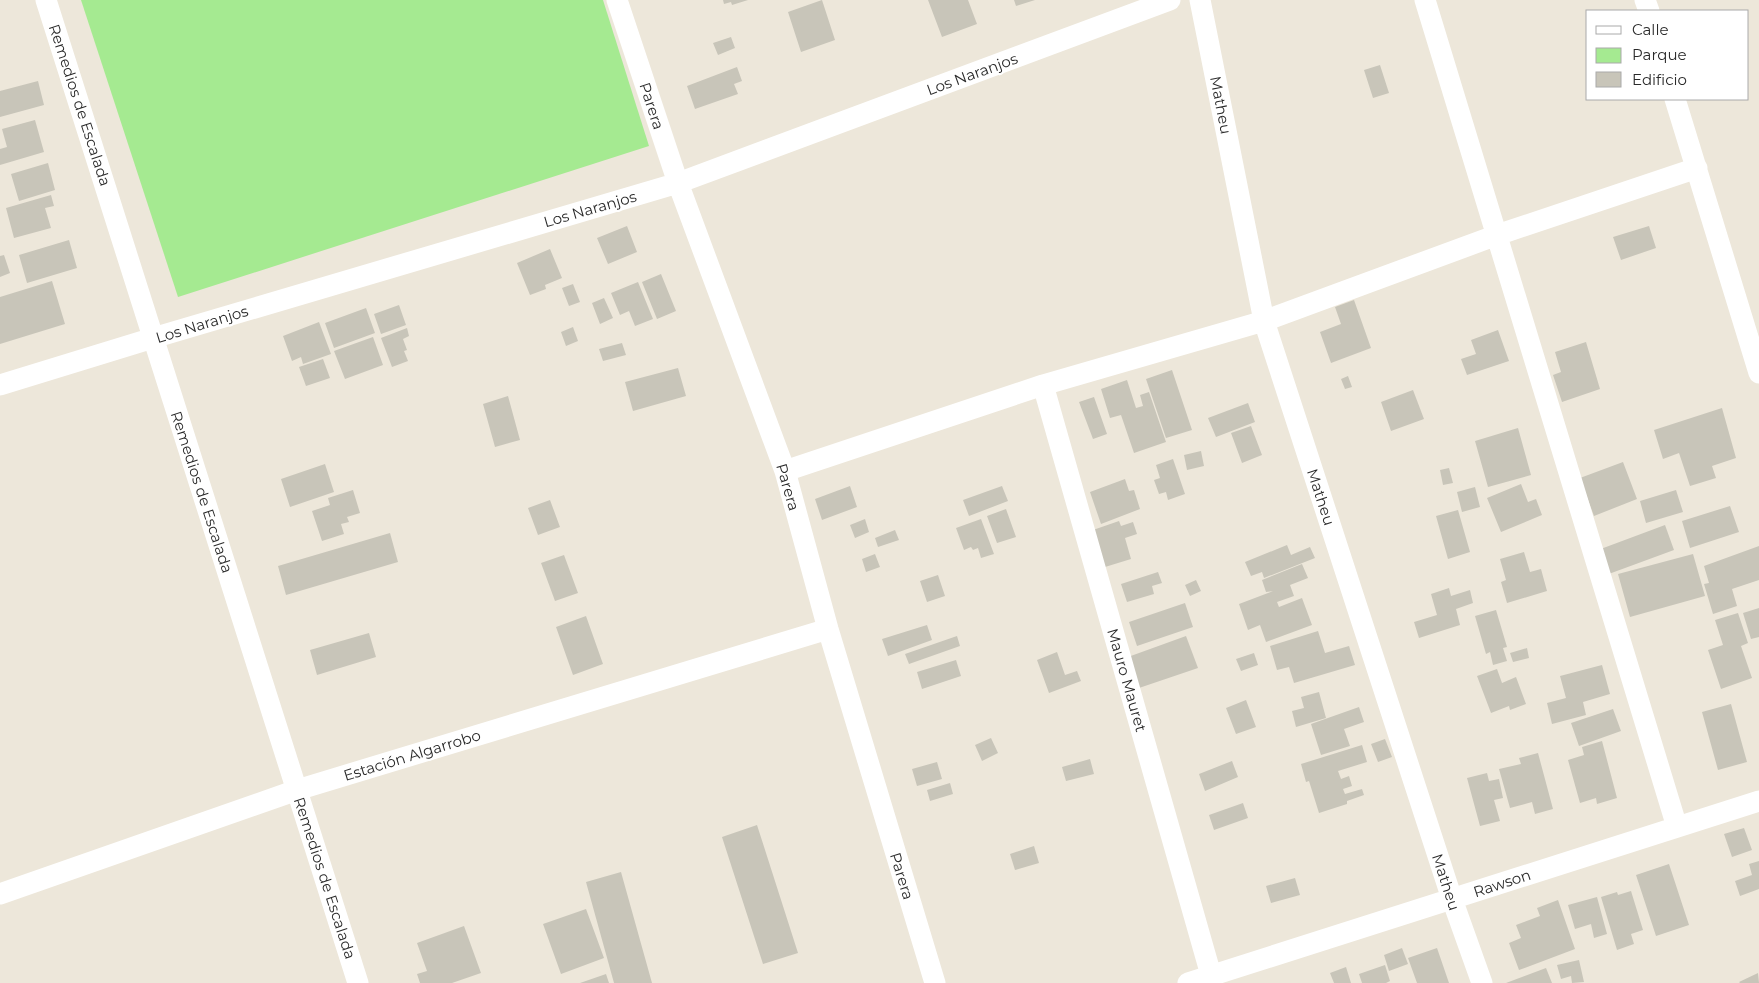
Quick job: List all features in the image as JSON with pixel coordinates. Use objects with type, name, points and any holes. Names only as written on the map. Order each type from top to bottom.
[{"type":"street","name":"Remedios de Escalada","points":[[46,0],[358,983]]},
{"type":"street","name":"Parera","points":[[617,0],[678,183],[785,471],[828,629],[935,983]]},
{"type":"street","name":"Los Naranjos","points":[[0,386],[153,338],[678,183],[1170,0]]},
{"type":"street","name":"Matheu","points":[[1200,0],[1264,321],[1452,899],[1482,983]]},
{"type":"street","points":[[1425,0],[1677,827]]},
{"type":"street","points":[[1675,100],[1759,373]]},
{"type":"street","points":[[785,471],[1043,385],[1264,321],[1497,235],[1697,168]]},
{"type":"street","name":"Mauro Mauret","points":[[1043,385],[1211,976]]},
{"type":"street","name":"Estación Algarrobo","points":[[0,894],[297,790],[828,629]]},
{"type":"street","name":"Rawson","points":[[1188,983],[1759,801]]},
{"type":"green space","points":[[81,0],[603,0],[649,146],[178,297]]},
{"type":"building","points":[[723,0],[748,0],[732,5],[731,2],[724,4]]},
{"type":"building","points":[[822,0],[835,40],[801,52],[788,12]]},
{"type":"building","points":[[928,0],[968,0],[977,24],[942,37]]},
{"type":"building","points":[[1014,0],[1035,0],[1016,6]]},
{"type":"building","points":[[731,37],[735,48],[718,55],[713,43]]},
{"type":"building","points":[[1380,65],[1389,93],[1373,98],[1364,70]]},
{"type":"building","points":[[737,67],[742,81],[734,84],[738,94],[695,109],[687,86]]},
{"type":"building","points":[[38,81],[44,105],[0,117],[0,91]]},
{"type":"building","points":[[35,120],[44,152],[0,165],[0,149],[7,147],[2,129]]},
{"type":"building","points":[[48,163],[55,190],[19,201],[11,174]]},
{"type":"building","points":[[51,195],[54,206],[45,208],[51,228],[14,238],[6,208]]},
{"type":"building","points":[[627,226],[637,252],[608,264],[597,238]]},
{"type":"building","points":[[1649,226],[1656,248],[1621,260],[1613,237]]},
{"type":"building","points":[[69,240],[77,268],[27,283],[19,255]]},
{"type":"building","points":[[550,249],[562,278],[545,285],[546,289],[530,295],[517,263]]},
{"type":"building","points":[[4,255],[10,273],[0,277],[0,256]]},
{"type":"building","points":[[661,274],[676,311],[657,319],[642,282]]},
{"type":"building","points":[[52,281],[65,324],[0,344],[0,297]]},
{"type":"building","points":[[638,282],[653,319],[635,326],[629,311],[620,315],[611,293]]},
{"type":"building","points":[[573,284],[580,302],[569,306],[562,288]]},
{"type":"building","points":[[604,298],[613,318],[600,324],[592,303]]},
{"type":"building","points":[[1354,300],[1371,348],[1331,363],[1320,332],[1341,324],[1335,307]]},
{"type":"building","points":[[399,305],[406,325],[381,334],[374,314]]},
{"type":"building","points":[[366,308],[375,333],[334,348],[325,323]]},
{"type":"building","points":[[319,322],[331,354],[303,364],[301,357],[292,361],[283,336]]},
{"type":"building","points":[[573,327],[578,341],[566,346],[561,332]]},
{"type":"building","points":[[407,328],[409,336],[403,339],[407,350],[404,351],[408,361],[392,367],[381,338]]},
{"type":"building","points":[[1498,330],[1509,361],[1467,375],[1461,359],[1476,354],[1471,340]]},
{"type":"building","points":[[373,337],[383,365],[345,379],[334,351]]},
{"type":"building","points":[[1586,342],[1600,389],[1562,402],[1553,375],[1561,372],[1555,352]]},
{"type":"building","points":[[622,343],[626,355],[603,361],[599,349]]},
{"type":"building","points":[[323,359],[330,378],[306,386],[299,367]]},
{"type":"building","points":[[678,368],[686,396],[633,411],[625,382]]},
{"type":"building","points":[[1172,370],[1192,430],[1166,438],[1146,379]]},
{"type":"building","points":[[1348,376],[1352,387],[1345,389],[1341,379]]},
{"type":"building","points":[[1127,380],[1136,408],[1143,406],[1140,395],[1149,392],[1166,442],[1134,453],[1121,415],[1110,418],[1101,389]]},
{"type":"building","points":[[1413,390],[1424,419],[1391,431],[1381,402]]},
{"type":"building","points":[[508,396],[520,440],[495,447],[483,404]]},
{"type":"building","points":[[1094,397],[1107,434],[1093,439],[1079,402]]},
{"type":"building","points":[[1248,403],[1255,422],[1216,437],[1208,418]]},
{"type":"building","points":[[1722,408],[1736,458],[1712,466],[1716,478],[1690,486],[1679,453],[1663,459],[1654,430]]},
{"type":"building","points":[[1251,426],[1262,455],[1242,463],[1231,433]]},
{"type":"building","points":[[1518,428],[1531,475],[1488,487],[1475,441]]},
{"type":"building","points":[[1201,451],[1204,466],[1187,470],[1184,455]]},
{"type":"building","points":[[1173,459],[1185,494],[1168,500],[1166,492],[1159,494],[1154,480],[1160,478],[1156,465]]},
{"type":"building","points":[[1623,462],[1637,499],[1594,516],[1580,478]]},
{"type":"building","points":[[325,464],[334,492],[290,507],[281,479]]},
{"type":"building","points":[[1449,468],[1453,483],[1443,485],[1440,470]]},
{"type":"building","points":[[1125,479],[1129,491],[1134,490],[1140,509],[1101,524],[1090,492]]},
{"type":"building","points":[[1521,484],[1528,502],[1536,499],[1542,515],[1501,532],[1487,498]]},
{"type":"building","points":[[850,486],[857,507],[822,520],[815,499]]},
{"type":"building","points":[[1002,486],[1008,501],[969,516],[963,500]]},
{"type":"building","points":[[1475,487],[1480,507],[1462,512],[1457,492]]},
{"type":"building","points":[[353,490],[360,513],[347,517],[349,522],[341,524],[344,534],[322,541],[312,511],[330,505],[328,498]]},
{"type":"building","points":[[1676,490],[1683,512],[1646,523],[1640,501]]},
{"type":"building","points":[[550,500],[560,527],[538,535],[528,508]]},
{"type":"building","points":[[1730,506],[1739,532],[1690,548],[1682,521]]},
{"type":"building","points":[[1006,509],[1016,537],[997,543],[987,516]]},
{"type":"building","points":[[1458,510],[1470,552],[1448,559],[1436,516]]},
{"type":"building","points":[[865,519],[869,532],[855,538],[850,525]]},
{"type":"building","points":[[981,519],[994,554],[981,558],[978,548],[973,550],[971,547],[964,550],[956,528]]},
{"type":"building","points":[[1119,521],[1121,526],[1133,522],[1137,534],[1125,538],[1131,559],[1105,567],[1093,530]]},
{"type":"building","points":[[1665,525],[1674,550],[1606,575],[1598,550]]},
{"type":"building","points":[[895,530],[899,540],[878,547],[875,538]]},
{"type":"building","points":[[390,533],[398,562],[286,595],[278,566]]},
{"type":"building","points":[[1287,545],[1291,555],[1310,547],[1315,558],[1264,578],[1262,572],[1251,576],[1245,562]]},
{"type":"building","points":[[1759,546],[1759,580],[1732,589],[1737,606],[1713,614],[1704,584],[1709,583],[1704,566]]},
{"type":"building","points":[[1524,552],[1530,572],[1541,569],[1547,591],[1507,603],[1501,582],[1506,580],[1500,559]]},
{"type":"building","points":[[875,554],[880,567],[866,572],[862,559]]},
{"type":"building","points":[[1693,554],[1705,596],[1630,617],[1618,574]]},
{"type":"building","points":[[564,555],[578,593],[555,601],[541,563]]},
{"type":"building","points":[[1302,564],[1308,578],[1290,585],[1294,596],[1277,602],[1279,607],[1302,598],[1312,625],[1266,642],[1260,625],[1248,630],[1239,604],[1273,591],[1266,592],[1262,580]]},
{"type":"building","points":[[1158,572],[1162,583],[1152,586],[1154,594],[1127,602],[1121,584]]},
{"type":"building","points":[[938,575],[945,596],[927,602],[920,581]]},
{"type":"building","points":[[1196,580],[1201,591],[1190,596],[1185,585]]},
{"type":"building","points":[[1449,588],[1451,596],[1470,590],[1473,603],[1456,609],[1460,625],[1419,638],[1414,622],[1437,615],[1431,594]]},
{"type":"building","points":[[1185,603],[1193,627],[1137,646],[1129,622]]},
{"type":"building","points":[[1759,608],[1759,637],[1751,639],[1743,613]]},
{"type":"building","points":[[1496,610],[1507,647],[1503,648],[1507,661],[1493,665],[1490,652],[1486,654],[1475,616]]},
{"type":"building","points":[[1738,613],[1748,643],[1741,646],[1752,678],[1721,689],[1708,650],[1723,645],[1715,620]]},
{"type":"building","points":[[586,616],[603,664],[573,675],[556,627]]},
{"type":"building","points":[[927,625],[932,640],[888,656],[882,639]]},
{"type":"building","points":[[1318,631],[1325,653],[1349,646],[1355,665],[1294,683],[1289,667],[1277,670],[1270,646]]},
{"type":"building","points":[[369,633],[376,657],[317,675],[310,650]]},
{"type":"building","points":[[957,636],[960,646],[909,664],[905,654]]},
{"type":"building","points":[[1186,636],[1198,668],[1139,688],[1128,657]]},
{"type":"building","points":[[1527,648],[1529,658],[1513,662],[1510,653]]},
{"type":"building","points":[[1057,652],[1065,675],[1077,671],[1081,681],[1049,693],[1037,660]]},
{"type":"building","points":[[1254,653],[1258,665],[1241,671],[1236,659]]},
{"type":"building","points":[[956,660],[961,676],[922,689],[917,672]]},
{"type":"building","points":[[1602,665],[1610,694],[1583,702],[1586,715],[1552,724],[1547,703],[1566,698],[1560,676]]},
{"type":"building","points":[[1497,669],[1502,683],[1516,677],[1526,704],[1510,710],[1509,706],[1491,713],[1477,676]]},
{"type":"building","points":[[1319,692],[1326,718],[1296,727],[1292,711],[1304,708],[1301,697]]},
{"type":"building","points":[[1246,700],[1256,727],[1236,734],[1226,708]]},
{"type":"building","points":[[1731,704],[1747,762],[1718,770],[1702,712]]},
{"type":"building","points":[[1359,707],[1364,722],[1344,729],[1350,746],[1321,755],[1311,724]]},
{"type":"building","points":[[1613,709],[1621,731],[1579,746],[1571,723]]},
{"type":"building","points":[[991,738],[998,753],[982,761],[975,745]]},
{"type":"building","points":[[1385,739],[1392,757],[1378,762],[1371,744]]},
{"type":"building","points":[[1602,741],[1617,798],[1597,804],[1596,798],[1580,803],[1568,760],[1584,755],[1582,747]]},
{"type":"building","points":[[1362,745],[1367,762],[1338,771],[1341,779],[1349,776],[1352,786],[1343,789],[1345,794],[1362,789],[1364,795],[1347,801],[1347,804],[1319,813],[1309,781],[1306,782],[1301,764]]},
{"type":"building","points":[[1538,753],[1553,809],[1535,814],[1532,802],[1510,808],[1499,769],[1521,764],[1519,758]]},
{"type":"building","points":[[1090,759],[1094,774],[1066,781],[1062,767]]},
{"type":"building","points":[[1232,761],[1238,777],[1205,791],[1199,774]]},
{"type":"building","points":[[937,762],[942,779],[917,786],[912,769]]},
{"type":"building","points":[[1487,773],[1489,781],[1499,779],[1503,798],[1494,800],[1500,821],[1480,826],[1467,778]]},
{"type":"building","points":[[950,783],[953,794],[930,801],[927,790]]},
{"type":"building","points":[[1243,803],[1248,818],[1214,830],[1209,815]]},
{"type":"building","points":[[757,825],[798,953],[763,964],[722,837]]},
{"type":"building","points":[[1744,828],[1752,850],[1732,857],[1724,834]]},
{"type":"building","points":[[1034,846],[1039,863],[1015,870],[1010,854]]},
{"type":"building","points":[[1759,861],[1759,889],[1740,896],[1735,881],[1752,875],[1749,864]]},
{"type":"building","points":[[1669,864],[1689,925],[1656,936],[1636,875]]},
{"type":"building","points":[[621,872],[652,983],[614,983],[586,882]]},
{"type":"building","points":[[1295,878],[1300,895],[1271,903],[1266,886]]},
{"type":"building","points":[[1631,891],[1643,930],[1631,934],[1634,944],[1617,950],[1601,897],[1617,892],[1618,895]]},
{"type":"building","points":[[1597,897],[1607,934],[1594,938],[1591,924],[1575,929],[1568,905]]},
{"type":"building","points":[[1558,900],[1575,949],[1519,970],[1509,943],[1521,938],[1516,925],[1540,916],[1537,908]]},
{"type":"building","points":[[586,909],[604,958],[561,974],[543,924]]},
{"type":"building","points":[[464,926],[481,973],[452,983],[420,983],[417,974],[427,971],[417,943]]},
{"type":"building","points":[[1402,948],[1408,964],[1389,971],[1384,955]]},
{"type":"building","points":[[1437,948],[1449,983],[1417,983],[1408,958]]},
{"type":"building","points":[[1579,960],[1584,982],[1572,983],[1571,976],[1561,979],[1557,965]]},
{"type":"building","points":[[1385,965],[1390,981],[1386,983],[1362,983],[1359,974]]},
{"type":"building","points":[[1346,967],[1351,983],[1334,983],[1330,973]]},
{"type":"building","points":[[1546,968],[1552,983],[1506,983]]},
{"type":"building","points":[[1758,973],[1759,983],[1739,982]]},
{"type":"building","points":[[606,974],[609,983],[580,983]]}]
